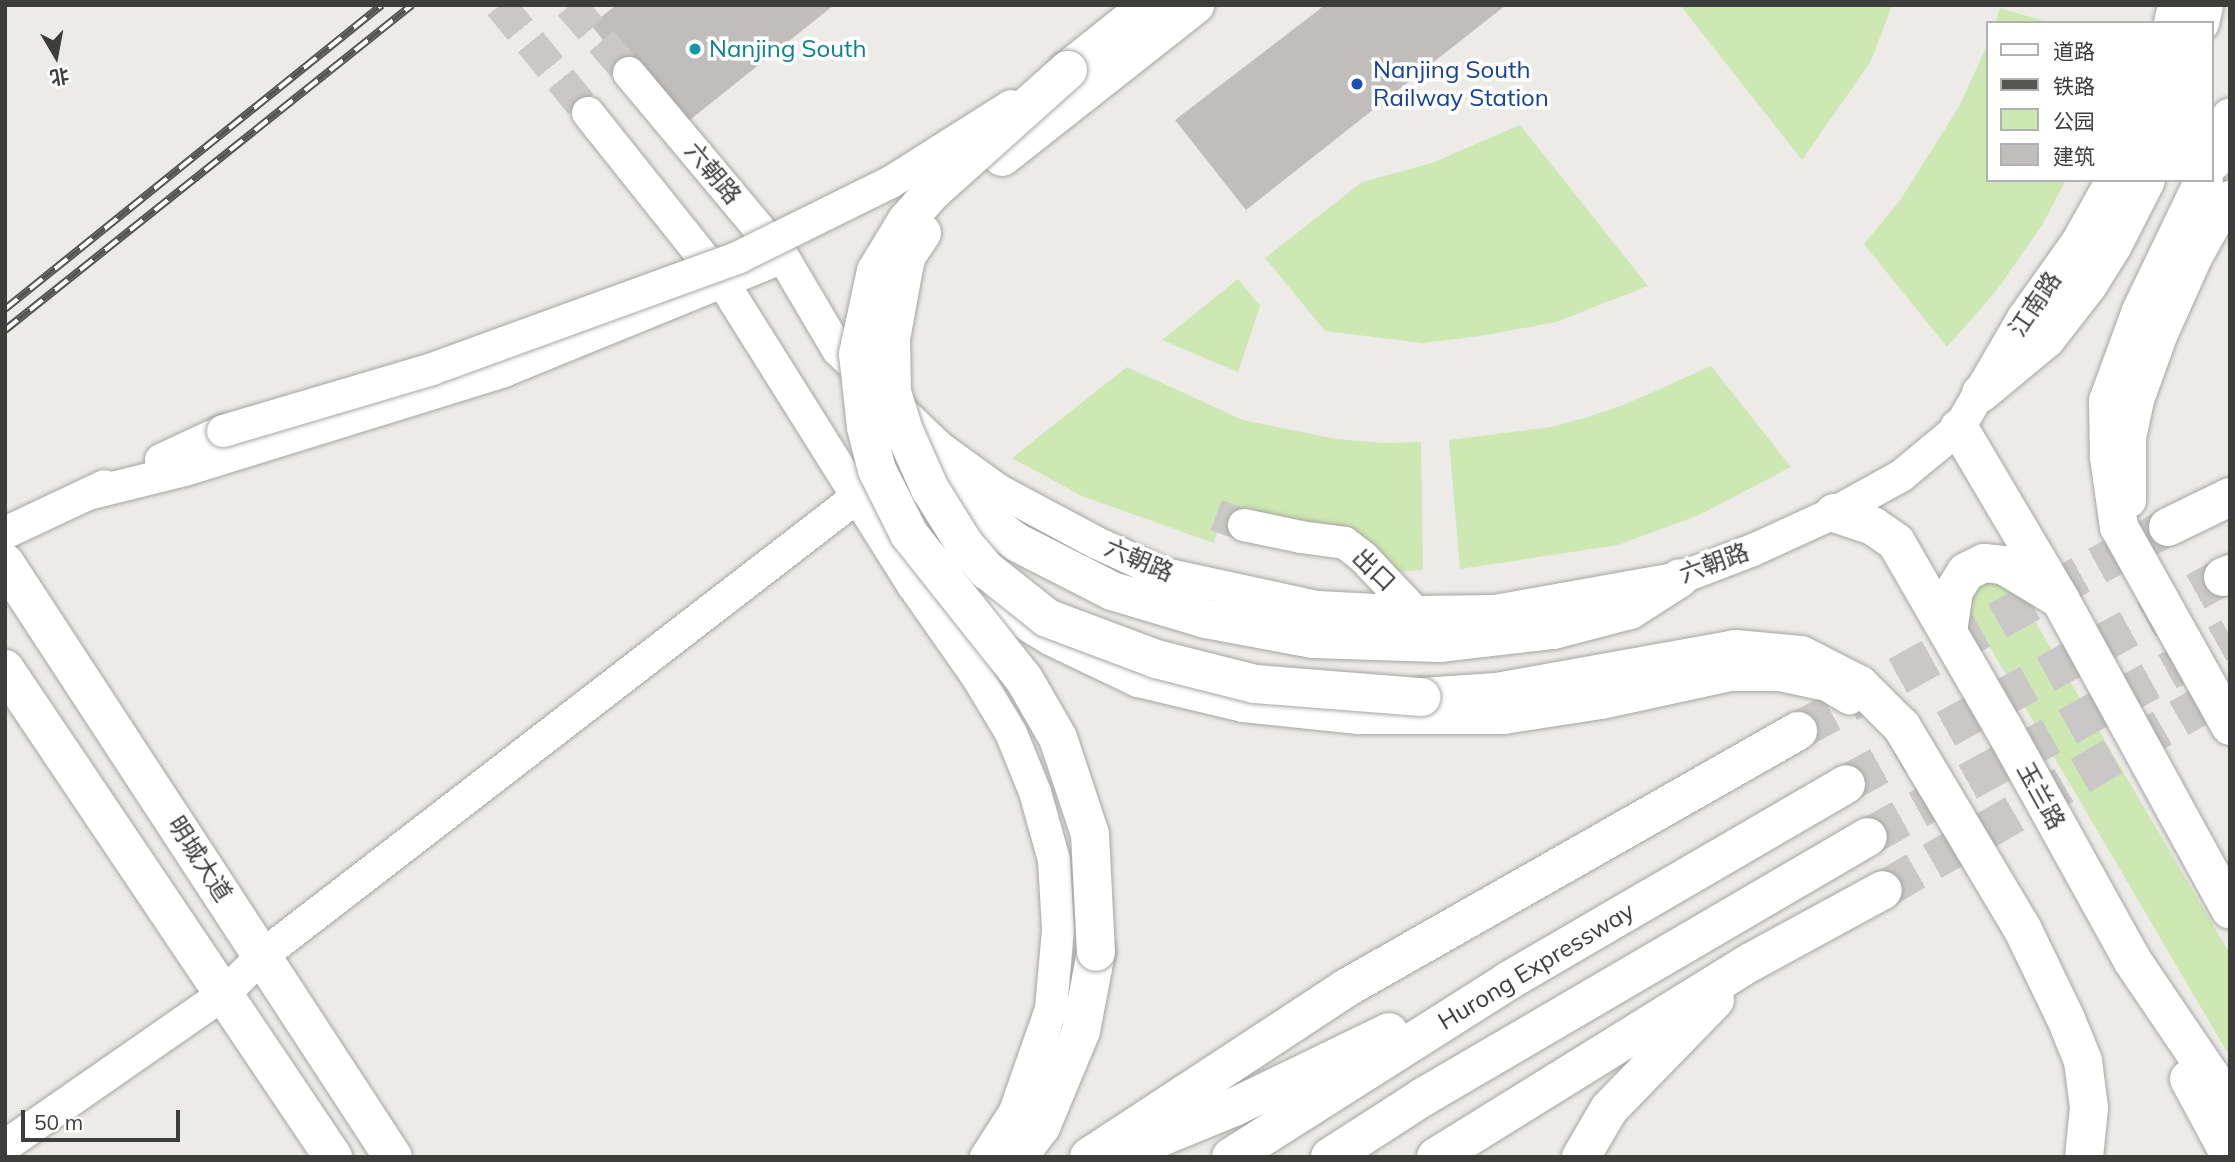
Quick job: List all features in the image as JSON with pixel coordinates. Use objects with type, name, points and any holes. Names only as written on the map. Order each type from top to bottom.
[{"type":"main road","points":[[1018,1157],[1041,1127],[1081,1031],[1096,952],[1090,834],[1058,738],[1024,679],[909,534],[874,460],[866,427],[858,354],[876,271],[918,207],[1068,70],[1149,5]]},
{"type":"main road","points":[[891,340],[908,255],[933,218],[1002,157],[1195,5]]},
{"type":"main road","points":[[2214,157],[2230,118]]},
{"type":"main road","points":[[1002,157],[918,207],[892,285],[892,392],[904,431],[930,489],[965,545],[988,571],[1047,618],[1156,659],[1255,684],[1421,698],[1497,692],[1735,649],[1801,655],[1860,685],[1902,727],[2022,928],[2066,1019],[2083,1060],[2090,1108],[2084,1157]]},
{"type":"main road","points":[[1981,393],[2046,339],[2088,285],[2113,245],[2145,182]]},
{"type":"main road","points":[[2203,182],[2141,310],[2108,401],[2109,457],[2119,527],[2230,726]]},
{"type":"main road","points":[[1959,428],[2060,599],[2226,903]]},
{"type":"main road","points":[[904,431],[953,496],[1016,542],[1112,591],[1206,619],[1313,639],[1439,643],[1553,630],[1630,610],[1680,578]]},
{"type":"main road","points":[[2168,527],[2230,497]]},
{"type":"main road","name":"玉兰路","points":[[1834,513],[1873,526],[1896,542],[2132,960],[2230,1105]]},
{"type":"main road","name":"明城大道","points":[[5,563],[393,1157]]},
{"type":"main road","points":[[1948,632],[1954,591],[1966,572],[1984,563],[2003,565],[2060,599]]},
{"type":"main road","points":[[5,669],[333,1157]]},
{"type":"main road","points":[[1089,1157],[1346,988],[1798,731]]},
{"type":"main road","name":"Hurong Expressway","points":[[1231,1157],[1508,981],[1846,784]]},
{"type":"main road","points":[[1330,1157],[1423,1097],[1868,837]]},
{"type":"main road","points":[[1436,1157],[1751,962],[1883,890]]},
{"type":"main road","points":[[2132,960],[2197,1097],[2230,1156]]},
{"type":"main road","points":[[1581,1157],[1609,1109],[1751,962]]},
{"type":"main road","points":[[1114,1157],[1234,1107],[1365,1042],[1508,981]]},
{"type":"street","points":[[5,533],[223,431],[432,369],[739,257],[891,182],[1068,70]]},
{"type":"street","name":"六朝路","points":[[629,73],[783,257],[838,350],[940,447],[998,489],[1097,543],[1164,574],[1317,607],[1415,612],[1495,611],[1680,578],[1752,550],[1834,513],[1901,476],[1959,428]]},
{"type":"street","points":[[588,113],[722,281],[857,497],[978,678],[1011,733],[1035,792],[1054,860],[1058,930],[1051,1009],[1015,1112],[986,1157]]},
{"type":"street","name":"江南路","points":[[1959,428],[2022,318],[2077,242],[2111,182]]},
{"type":"street","points":[[2153,591],[2128,494],[2133,425],[2138,400],[2161,336],[2196,258],[2230,197]]},
{"type":"street","points":[[88,494],[185,470],[504,371],[783,257]]},
{"type":"street","points":[[838,350],[869,412],[969,578],[992,604],[1050,639],[1138,681],[1243,706],[1345,716],[1504,718],[1601,703],[1730,675],[1780,675],[1827,685],[1862,706],[1899,739],[1953,812]]},
{"type":"street","points":[[5,1146],[225,993],[263,955],[857,497]]},
{"type":"street","name":"出口","points":[[1244,524],[1301,537],[1345,543],[1363,557],[1415,612]]},
{"type":"green space","points":[[1680,5],[1892,5],[1871,61],[1802,160]]},
{"type":"green space","points":[[2000,8],[2044,21],[1996,21]]},
{"type":"green space","points":[[1986,47],[1986,182],[2065,182],[2042,225],[1997,290],[1947,347],[1864,244],[1901,199],[1960,105]]},
{"type":"green space","points":[[1520,125],[1648,286],[1556,322],[1423,343],[1325,331],[1265,258],[1362,182],[1432,163]]},
{"type":"green space","points":[[1238,279],[1260,306],[1238,372],[1162,340]]},
{"type":"green space","points":[[1711,366],[1791,467],[1699,515],[1618,545],[1460,569],[1449,440],[1551,427],[1585,418],[1626,404]]},
{"type":"green space","points":[[1127,367],[1243,420],[1336,439],[1383,443],[1421,442],[1423,570],[1392,572],[1225,506],[1214,543],[1082,496],[1012,458]]},
{"type":"green space","points":[[1994,577],[2016,589],[2230,954],[2230,1057],[1968,610],[1972,588]]},
{"type":"building","name":"Nanjing South","points":[[616,5],[834,5],[676,131],[591,25]]},
{"type":"building","points":[[1325,5],[1506,5],[1246,210],[1175,120]]},
{"type":"tunnel","points":[[500,5],[588,113]]},
{"type":"tunnel","points":[[570,5],[629,73]]},
{"type":"tunnel","points":[[1216,515],[1244,525]]},
{"type":"tunnel","points":[[1798,731],[2168,527]]},
{"type":"tunnel","points":[[1846,784],[2223,577]]},
{"type":"tunnel","points":[[1868,837],[2230,637]]},
{"type":"tunnel","points":[[1883,890],[2230,689]]},
{"type":"railway","points":[[5,309],[382,5]]},
{"type":"railway","points":[[5,330],[412,5]]},
{"type":"place","name":"Nanjing South","points":[[695,49]]},
{"type":"place","name":"Nanjing South Railway Station","points":[[1357,84]]}]
